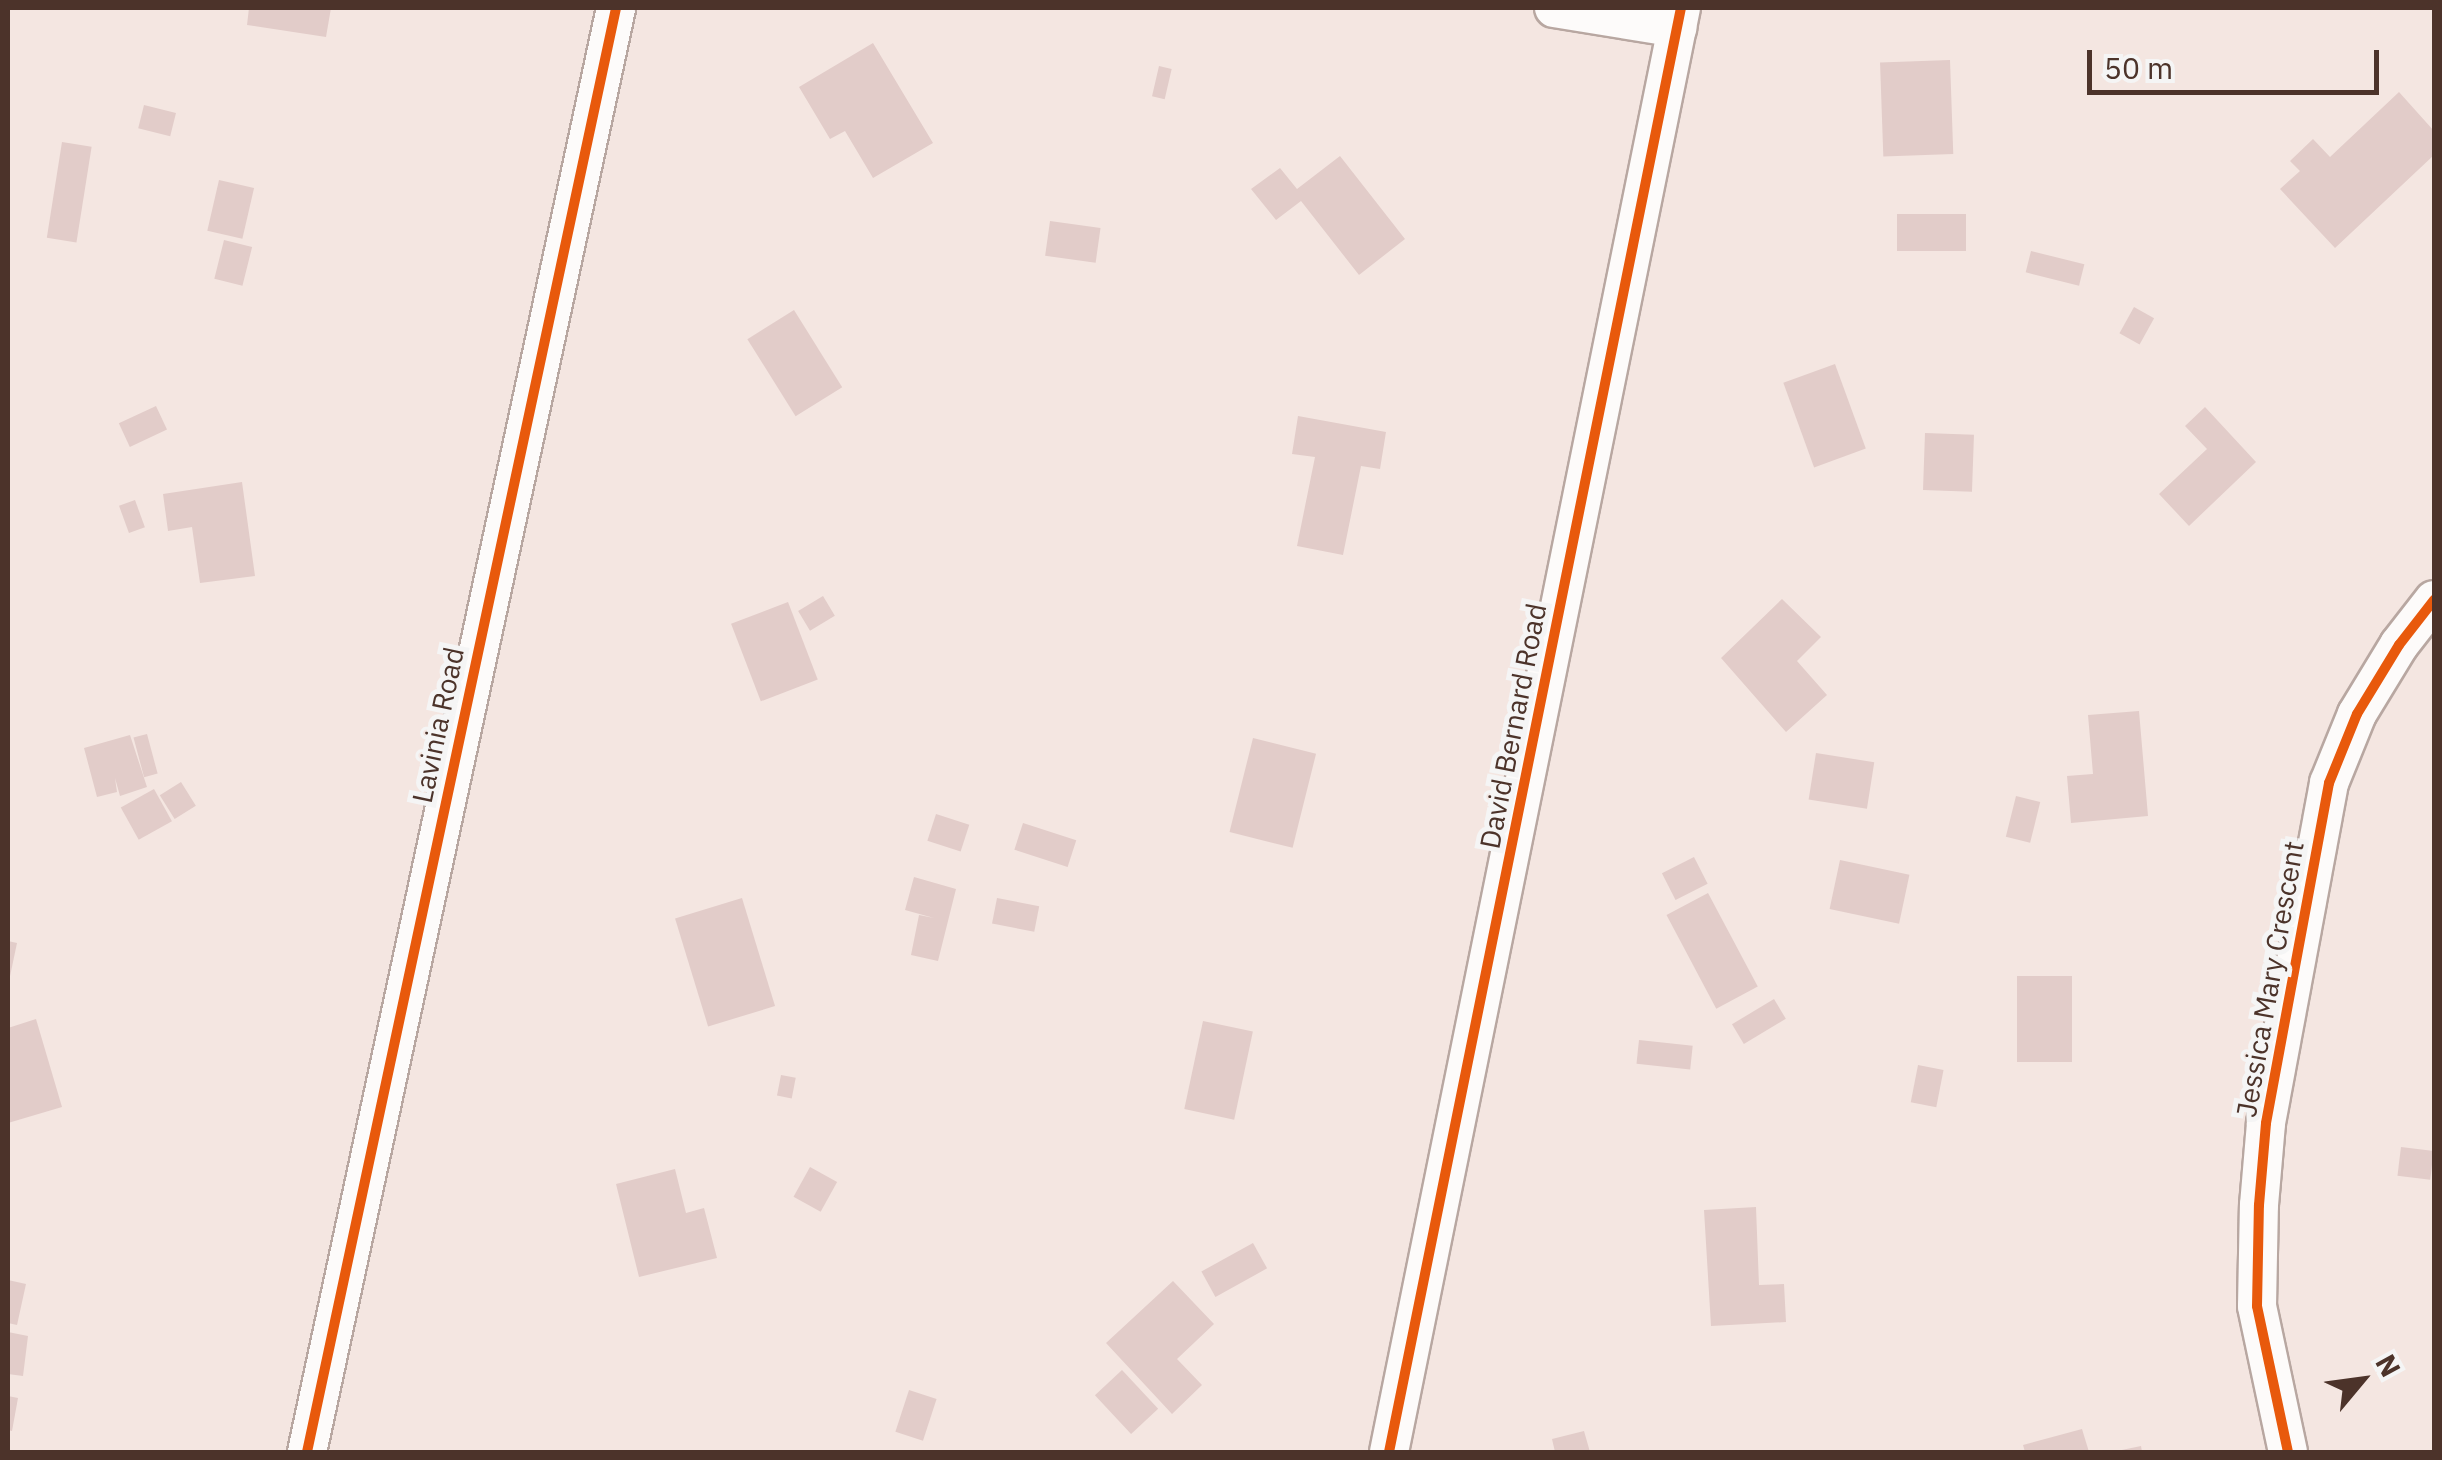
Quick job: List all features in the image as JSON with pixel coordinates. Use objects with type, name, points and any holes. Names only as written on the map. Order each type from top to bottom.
[{"type":"street","name":"Lavinia Road","points":[[308,1452],[616,8]]},
{"type":"street","points":[[1554,8],[1679,18]]},
{"type":"street","name":"David Bernard Road","points":[[1389,1452],[1679,18]]},
{"type":"street","name":"Jessica Mary Crescent","points":[[2288,1452],[2258,1306],[2259,1205],[2269,1105],[2330,784],[2357,714],[2399,645],[2434,600]]},
{"type":"building","points":[[249,8],[331,8],[326,37],[247,25]]},
{"type":"building","points":[[873,43],[933,143],[873,178],[845,131],[830,139],[799,87]]},
{"type":"building","points":[[1950,60],[1953,154],[1883,156],[1880,62]]},
{"type":"building","points":[[1159,66],[1172,69],[1165,99],[1152,96]]},
{"type":"building","points":[[2399,92],[2434,131],[2434,155],[2335,248],[2280,189],[2300,171],[2290,161],[2313,139],[2330,157]]},
{"type":"building","points":[[144,105],[176,113],[170,136],[138,128]]},
{"type":"building","points":[[62,142],[92,147],[76,242],[47,238]]},
{"type":"building","points":[[1340,156],[1405,239],[1359,275],[1301,201],[1276,220],[1251,189],[1280,168],[1297,189]]},
{"type":"building","points":[[219,180],[254,188],[242,239],[207,231]]},
{"type":"building","points":[[1897,214],[1966,214],[1966,251],[1897,251]]},
{"type":"building","points":[[1050,221],[1101,228],[1096,263],[1045,256]]},
{"type":"building","points":[[224,240],[252,247],[242,286],[214,279]]},
{"type":"building","points":[[2031,251],[2084,264],[2079,286],[2026,272]]},
{"type":"building","points":[[2134,307],[2154,318],[2140,344],[2119,333]]},
{"type":"building","points":[[794,310],[842,387],[796,416],[747,339]]},
{"type":"building","points":[[1835,364],[1866,449],[1814,467],[1783,383]]},
{"type":"building","points":[[156,406],[167,430],[130,447],[119,423]]},
{"type":"building","points":[[2205,407],[2256,462],[2189,526],[2159,494],[2207,449],[2185,426]]},
{"type":"building","points":[[1298,416],[1386,432],[1380,469],[1361,466],[1343,555],[1297,546],[1315,457],[1292,454]]},
{"type":"building","points":[[1925,433],[1974,435],[1972,492],[1923,490]]},
{"type":"building","points":[[242,482],[255,576],[200,583],[192,527],[168,531],[163,494]]},
{"type":"building","points":[[135,500],[145,527],[129,533],[119,506]]},
{"type":"building","points":[[823,596],[835,616],[810,631],[798,611]]},
{"type":"building","points":[[1782,599],[1821,637],[1797,661],[1827,695],[1786,732],[1721,658]]},
{"type":"building","points":[[788,602],[818,679],[761,701],[731,624]]},
{"type":"building","points":[[2139,711],[2148,816],[2071,823],[2067,776],[2093,774],[2088,715]]},
{"type":"building","points":[[147,734],[158,774],[144,777],[133,738]]},
{"type":"building","points":[[130,735],[147,787],[120,796],[115,778],[117,792],[97,797],[84,748]]},
{"type":"building","points":[[1253,738],[1316,754],[1293,848],[1230,832]]},
{"type":"building","points":[[1816,753],[1874,762],[1867,809],[1809,799]]},
{"type":"building","points":[[181,782],[196,806],[175,819],[160,795]]},
{"type":"building","points":[[154,789],[172,821],[139,840],[121,807]]},
{"type":"building","points":[[2016,796],[2040,802],[2030,843],[2006,837]]},
{"type":"building","points":[[936,814],[969,825],[961,851],[927,841]]},
{"type":"building","points":[[1023,823],[1076,840],[1068,867],[1014,850]]},
{"type":"building","points":[[1694,857],[1708,884],[1676,900],[1662,873]]},
{"type":"building","points":[[1840,860],[1909,875],[1899,924],[1830,909]]},
{"type":"building","points":[[914,877],[956,889],[938,961],[911,955],[919,915],[934,918],[905,910]]},
{"type":"building","points":[[1708,893],[1758,987],[1716,1009],[1667,915]]},
{"type":"building","points":[[742,898],[775,1006],[708,1027],[675,918]]},
{"type":"building","points":[[997,898],[1039,906],[1034,932],[992,924]]},
{"type":"building","points":[[8,941],[17,943],[9,981],[8,981]]},
{"type":"building","points":[[2017,976],[2072,976],[2072,1062],[2017,1062]]},
{"type":"building","points":[[1774,999],[1786,1019],[1744,1044],[1732,1024]]},
{"type":"building","points":[[36,1019],[62,1107],[8,1123],[8,1028]]},
{"type":"building","points":[[1203,1021],[1253,1032],[1234,1120],[1184,1109]]},
{"type":"building","points":[[1639,1040],[1693,1046],[1690,1070],[1636,1064]]},
{"type":"building","points":[[1918,1065],[1944,1070],[1936,1107],[1911,1102]]},
{"type":"building","points":[[781,1075],[796,1078],[792,1098],[777,1096]]},
{"type":"building","points":[[2401,1147],[2434,1151],[2430,1180],[2397,1176]]},
{"type":"building","points":[[810,1167],[837,1182],[821,1212],[794,1197]]},
{"type":"building","points":[[675,1169],[686,1213],[704,1208],[717,1258],[639,1277],[616,1184]]},
{"type":"building","points":[[1756,1207],[1759,1285],[1784,1284],[1786,1322],[1711,1326],[1704,1210]]},
{"type":"building","points":[[1253,1243],[1267,1268],[1215,1297],[1201,1272]]},
{"type":"building","points":[[8,1280],[26,1284],[17,1325],[8,1323]]},
{"type":"building","points":[[1173,1281],[1214,1324],[1177,1359],[1202,1385],[1172,1414],[1106,1343]]},
{"type":"building","points":[[8,1332],[28,1336],[23,1376],[8,1374]]},
{"type":"building","points":[[1122,1370],[1158,1409],[1131,1434],[1095,1395]]},
{"type":"building","points":[[909,1390],[937,1399],[923,1441],[895,1432]]},
{"type":"building","points":[[8,1396],[18,1398],[12,1431],[8,1430]]},
{"type":"building","points":[[2082,1429],[2089,1452],[2025,1452],[2023,1445]]},
{"type":"building","points":[[1584,1431],[1590,1452],[1555,1452],[1552,1439]]},
{"type":"building","points":[[2141,1446],[2142,1452],[2117,1452],[2117,1451]]},
{"type":"cycle path","points":[[307,1452],[616,8]]},
{"type":"cycle path","points":[[1389,1452],[1681,8]]},
{"type":"cycle path","points":[[2288,1452],[2257,1306],[2266,1123],[2329,783],[2357,714],[2399,645],[2434,600]]}]
